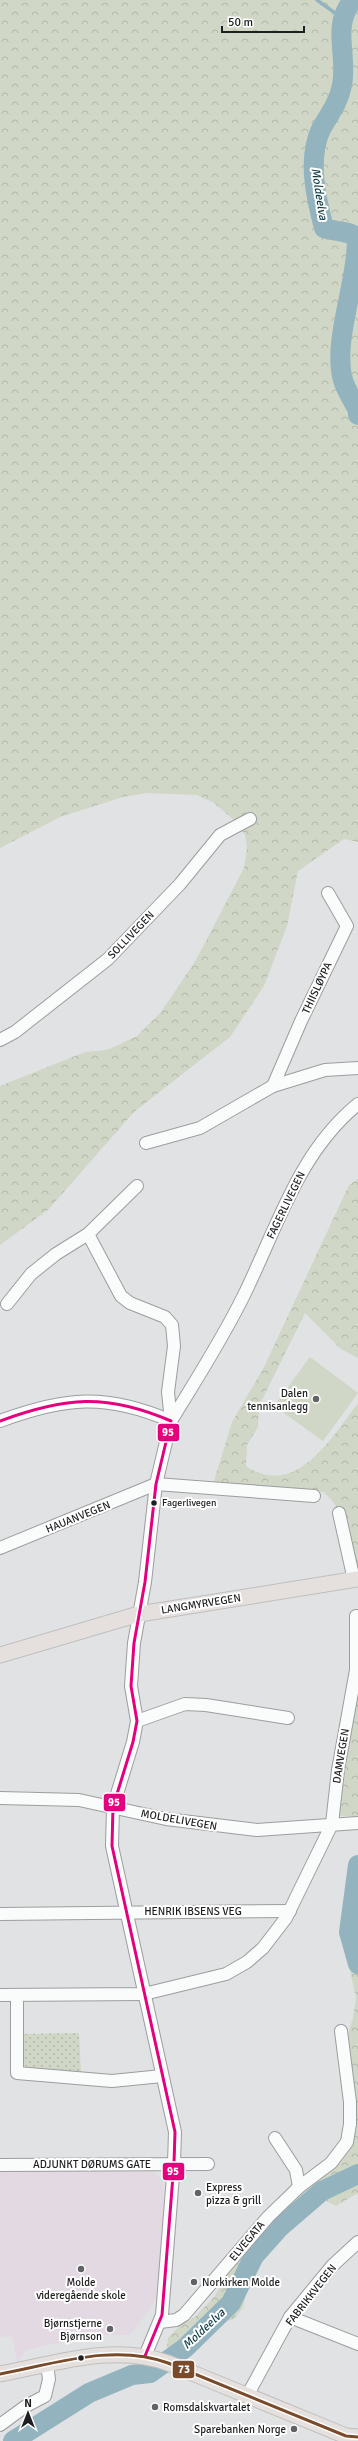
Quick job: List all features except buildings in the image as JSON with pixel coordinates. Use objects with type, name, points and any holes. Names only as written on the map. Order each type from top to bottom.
[{"type":"main road","name":"LANGMYRVEGEN","points":[[0,1655],[138,1614],[356,1580]]},
{"type":"main road","points":[[0,2374],[107,2354],[151,2358],[176,2366],[346,2436],[358,2437]]},
{"type":"street","name":"SOLLIVEGEN","points":[[0,1040],[15,1032],[108,960],[180,884],[220,835],[250,819]]},
{"type":"street","name":"THIISLØYPA","points":[[273,1086],[313,995],[347,926],[328,893]]},
{"type":"street","points":[[146,1143],[200,1128],[273,1086],[325,1070],[358,1068]]},
{"type":"street","name":"FAGERLIVEGEN","points":[[151,2358],[160,2322],[174,2163],[175,2132],[112,1846],[113,1807],[137,1721],[131,1678],[138,1614],[146,1582],[156,1484],[171,1421],[244,1296],[295,1185],[312,1153],[341,1118],[358,1104]]},
{"type":"street","points":[[7,1304],[31,1274],[56,1254],[88,1234],[137,1186]]},
{"type":"street","points":[[0,1421],[60,1403],[107,1401],[150,1412],[171,1421],[168,1392],[174,1346],[172,1325],[165,1317],[130,1303],[121,1296],[88,1234]]},
{"type":"street","points":[[156,1484],[314,1496]]},
{"type":"street","name":"HAUANVEGEN","points":[[0,1548],[156,1484]]},
{"type":"street","points":[[339,1513],[356,1580]]},
{"type":"street","name":"DAMVEGEN","points":[[0,1995],[144,1994],[215,1978],[237,1968],[264,1948],[276,1935],[290,1911],[332,1824],[338,1770],[356,1670],[356,1616]]},
{"type":"street","points":[[137,1721],[185,1704],[206,1705],[288,1718]]},
{"type":"street","name":"MOLDELIVEGEN","points":[[0,1798],[79,1800],[166,1819],[214,1827],[257,1830],[357,1823]]},
{"type":"street","name":"HENRIK IBSENS VEG","points":[[0,1914],[126,1911],[290,1911]]},
{"type":"street","points":[[17,1995],[17,2073],[112,2081],[162,2076]]},
{"type":"street","name":"ELVEGATA","points":[[160,2322],[176,2320],[184,2315],[268,2217],[300,2187],[330,2163],[342,2150],[348,2138],[350,2102],[341,2031]]},
{"type":"street","points":[[275,2138],[296,2170],[300,2187]]},
{"type":"street","name":"ADJUNKT DØRUMS GATE","points":[[0,2165],[208,2164]]},
{"type":"street","name":"FABRIKKVEGEN","points":[[247,2396],[290,2317],[332,2266],[358,2242]]},
{"type":"street","points":[[290,2317],[358,2344]]},
{"type":"street","points":[[0,2425],[26,2406],[45,2396],[49,2379],[47,2365]]},
{"type":"shaded area","name":"Molde videregående skole","points":[[0,2172],[154,2172],[164,2182],[163,2195],[165,2221],[159,2292],[150,2309],[130,2335],[105,2335],[52,2344],[27,2350],[17,2362],[12,2336],[0,2337]]},
{"type":"green space","points":[[0,0],[358,0],[358,842],[344,839],[298,871],[287,926],[264,986],[230,1037],[134,1112],[48,1210],[0,1245],[0,1086],[85,1052],[107,1050],[137,1036],[161,1012],[196,960],[244,868],[247,847],[245,835],[235,821],[214,803],[197,795],[147,793],[123,797],[60,817],[0,848]]},
{"type":"green space","points":[[358,1179],[358,1358],[341,1349],[305,1313],[259,1406],[258,1427],[247,1445],[246,1466],[264,1474],[281,1475],[297,1470],[311,1460],[324,1447],[358,1403],[358,1576],[344,1520],[332,1501],[324,1492],[213,1484],[232,1422],[264,1367],[349,1185]]},
{"type":"green space","name":"Dalen tennisanlegg","points":[[310,1357],[358,1393],[323,1441],[274,1406]]},
{"type":"green space","points":[[358,1682],[358,1817],[332,1815]]},
{"type":"green space","points":[[344,1929],[358,1930],[358,2193],[336,2206],[325,2200],[282,2233],[264,2256],[249,2282],[243,2307],[234,2319],[218,2325],[206,2333],[187,2359],[167,2348],[168,2338],[180,2325],[195,2317],[215,2296],[225,2278],[279,2214],[322,2175],[341,2162],[352,2147],[356,2126],[356,2101],[348,2034],[353,2018],[356,1997],[347,1957]]},
{"type":"green space","points":[[79,2033],[81,2074],[22,2066],[21,2034]]},
{"type":"waterway","points":[[317,0],[342,18]]},
{"type":"waterway","name":"Moldeelva","points":[[353,0],[346,10],[341,30],[343,63],[341,91],[321,129],[317,141],[314,153],[314,178],[324,228],[346,232],[357,238],[354,273],[343,330],[340,365],[344,384],[358,410],[358,415]]},
{"type":"waterway","name":"Moldeelva","points":[[358,1865],[349,1932],[358,1964]]},
{"type":"waterway","name":"Moldeelva","points":[[13,2441],[89,2393],[132,2375],[150,2373],[185,2348],[231,2303],[254,2256],[279,2228],[322,2191],[358,2174]]},
{"type":"transit line","name":"95","points":[[0,1421],[45,1407],[66,1403],[86,1402],[105,1402],[126,1406],[148,1412],[171,1421],[156,1484],[145,1582],[134,1643],[131,1686],[137,1721],[133,1742],[113,1807],[112,1846],[175,2132],[162,2315],[145,2356]]},
{"type":"transit line","name":"73","points":[[0,2374],[84,2357],[105,2355],[147,2357],[168,2363],[346,2436],[358,2437]]},
{"type":"place","name":"Dalen tennisanlegg","points":[[316,1399]]},
{"type":"place","name":"Fagerlivegen","points":[[154,1503]]},
{"type":"place","name":"Express pizza & grill","points":[[198,2193]]},
{"type":"place","name":"Molde videregående skole","points":[[81,2269]]},
{"type":"place","name":"Norkirken Molde","points":[[194,2282]]},
{"type":"place","name":"Bjørnstjerne Bjørnson","points":[[110,2329]]},
{"type":"place","name":"Romsdalskvartalet","points":[[155,2407]]},
{"type":"place","name":"Sparebanken Norge","points":[[294,2429]]}]
